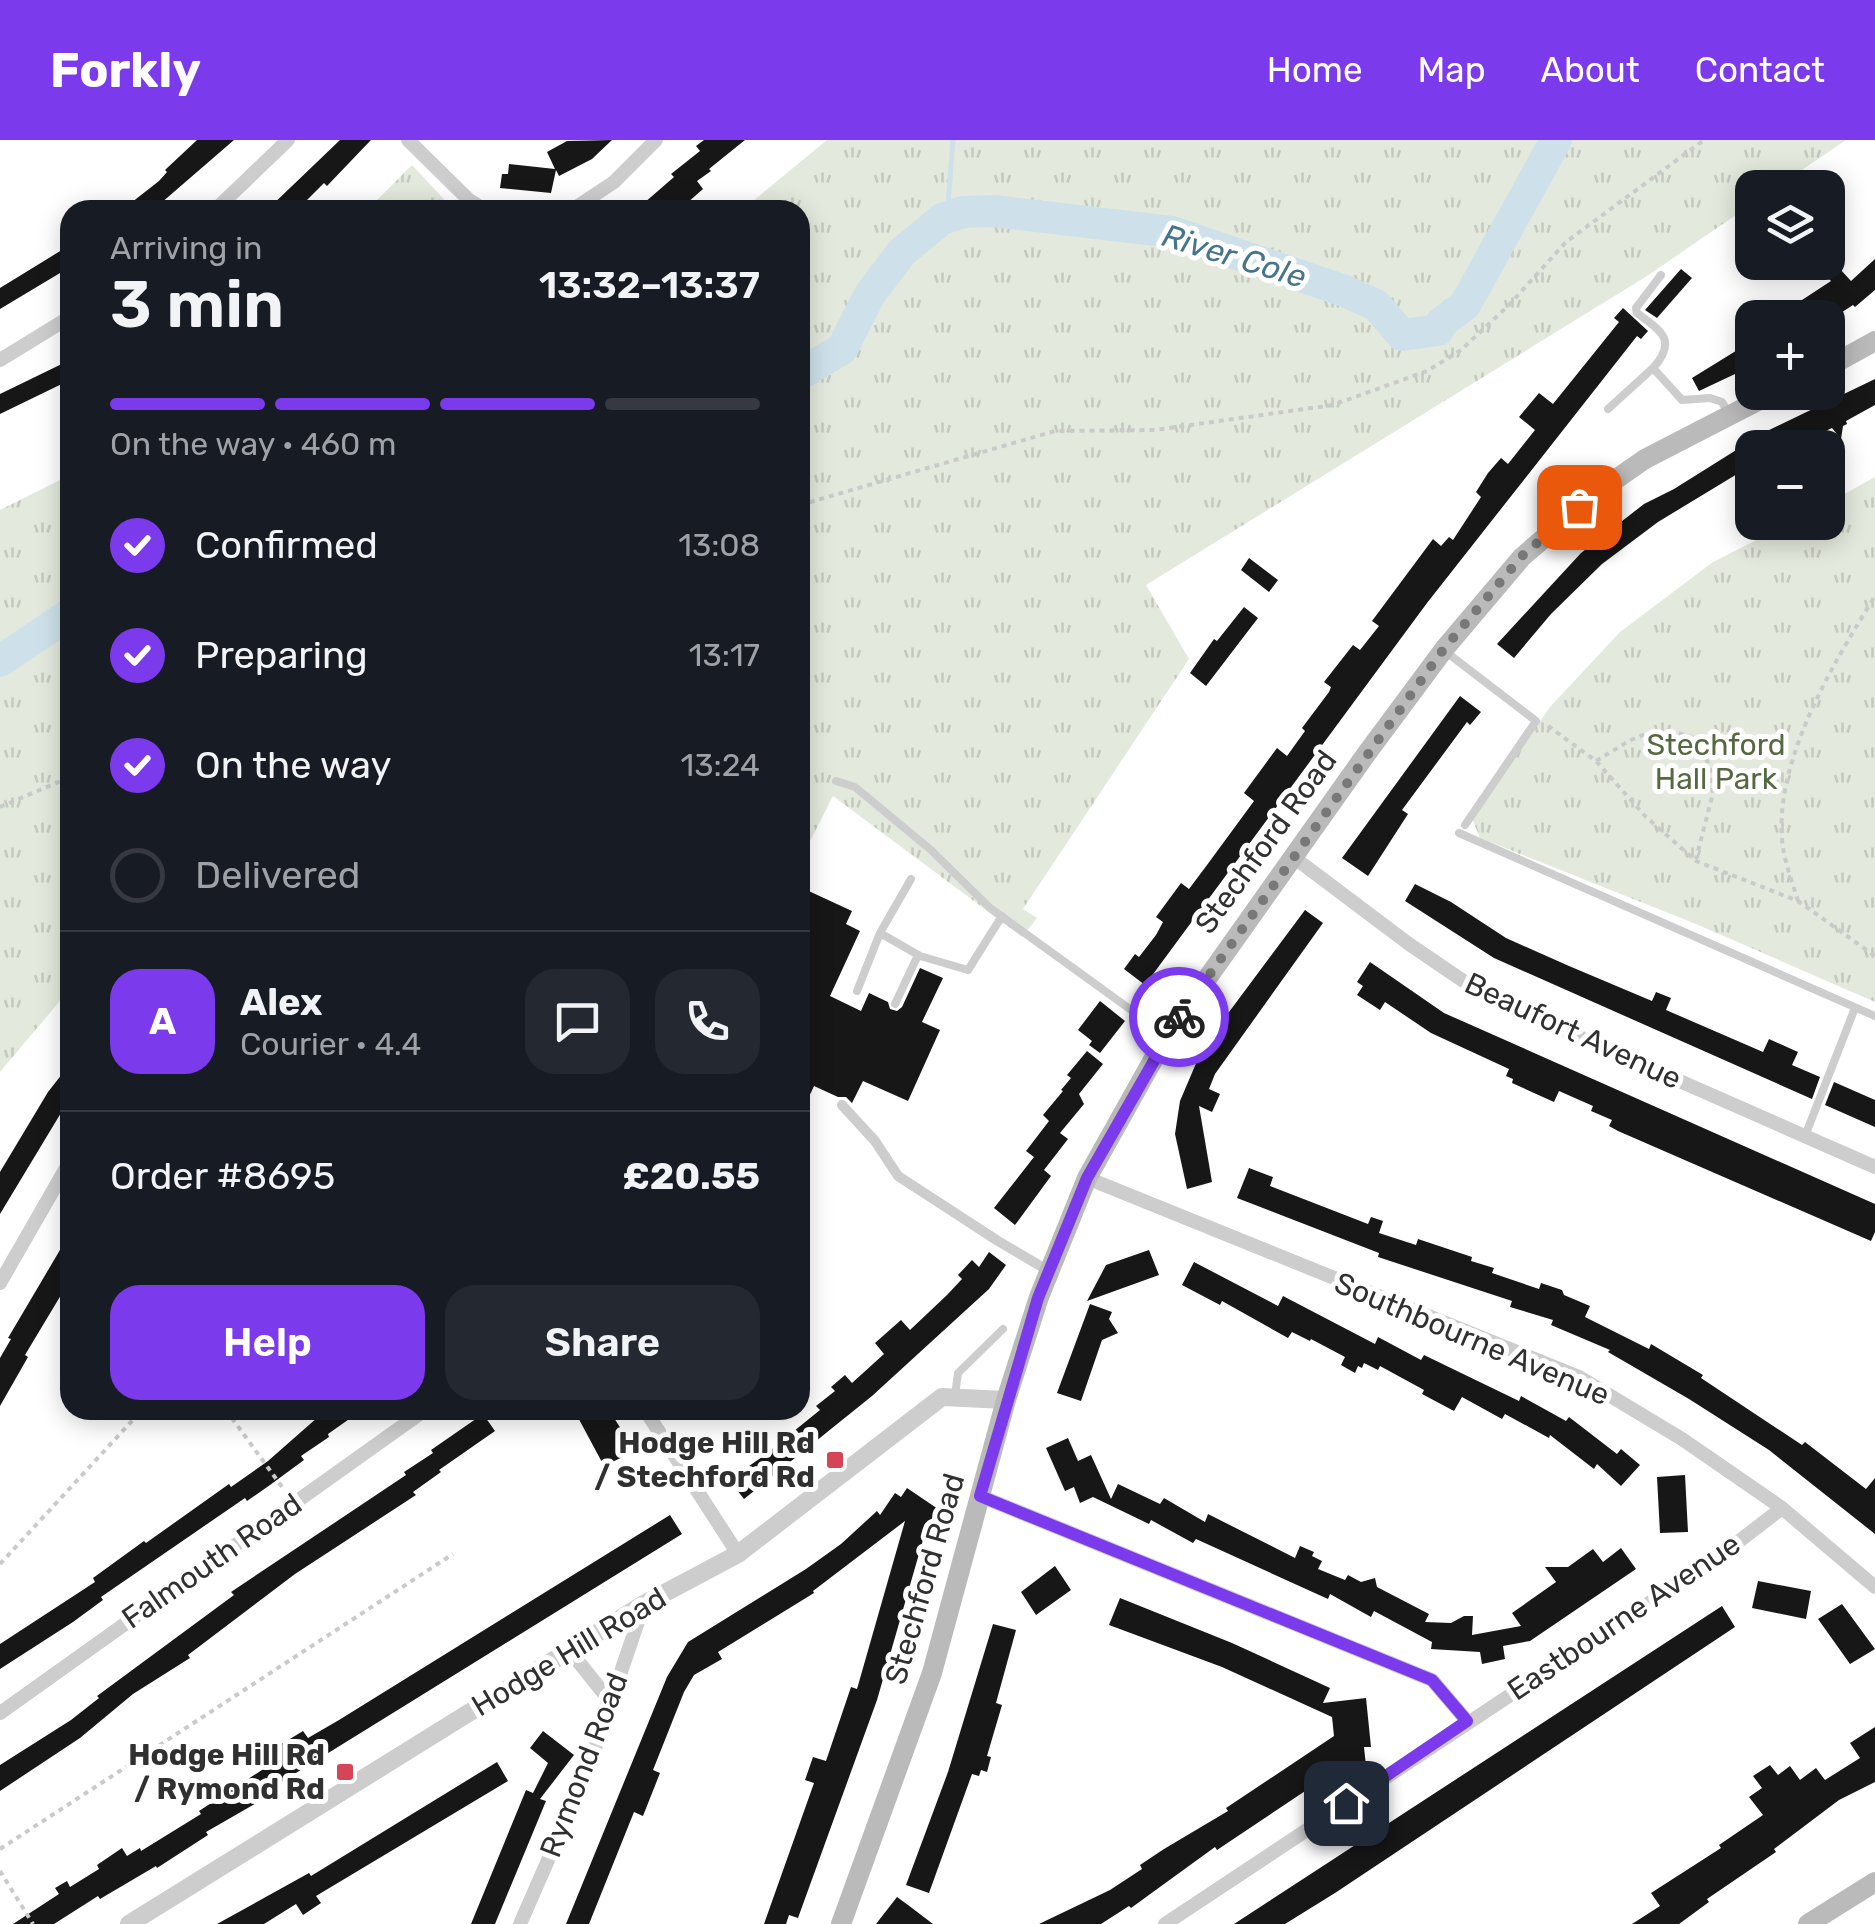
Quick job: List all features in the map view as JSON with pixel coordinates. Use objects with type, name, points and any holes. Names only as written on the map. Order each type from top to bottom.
[{"type":"main road","points":[[1845,358],[1875,341]]},
{"type":"main road","name":"Stechford Road","points":[[842,1924],[932,1673],[1006,1400],[1050,1270],[1087,1178],[1167,1036],[1292,856],[1443,650],[1522,556],[1560,522],[1645,459],[1737,410]]},
{"type":"main road","points":[[1808,1924],[1875,1882]]},
{"type":"street","points":[[225,200],[288,140]]},
{"type":"street","points":[[408,140],[468,200]]},
{"type":"street","points":[[587,200],[614,182],[656,140]]},
{"type":"street","points":[[0,360],[60,323]]},
{"type":"street","name":"Beaufort Avenue","points":[[1292,856],[1484,995],[1875,1167]]},
{"type":"street","points":[[842,1105],[898,1176],[998,1242],[1050,1270]]},
{"type":"street","points":[[0,1283],[60,1178]]},
{"type":"street","name":"Southbourne Avenue","points":[[1087,1178],[1579,1378],[1682,1438],[1782,1508],[1875,1587]]},
{"type":"street","name":"Hodge Hill Road","points":[[129,1924],[644,1604],[738,1554],[942,1397],[1006,1400]]},
{"type":"street","name":"Falmouth Road","points":[[0,1713],[411,1420]]},
{"type":"street","points":[[651,1420],[738,1554]]},
{"type":"street","points":[[980,1496],[1432,1680],[1467,1721]]},
{"type":"street","name":"Eastbourne Avenue","points":[[1165,1924],[1720,1556],[1782,1508]]},
{"type":"street","name":"Rymond Road","points":[[520,1924],[588,1769],[644,1604]]},
{"type":"street","points":[[570,1650],[610,1700]]},
{"type":"lane","points":[[1608,409],[1664,356],[1666,342],[1660,330],[1637,313],[1636,308],[1661,275]]},
{"type":"lane","points":[[1654,368],[1682,400],[1710,398],[1722,402],[1729,414]]},
{"type":"lane","points":[[1443,650],[1536,721],[1462,829],[1875,1016]]},
{"type":"lane","points":[[836,781],[856,787],[1002,916],[1167,1036]]},
{"type":"lane","points":[[857,991],[880,933],[911,879]]},
{"type":"lane","points":[[880,933],[918,954],[968,970],[1002,916]]},
{"type":"lane","points":[[895,1004],[918,954]]},
{"type":"lane","points":[[1805,1136],[1855,1008]]},
{"type":"lane","points":[[955,1398],[958,1373],[1003,1328]]},
{"type":"path","points":[[810,502],[1056,431],[1155,430],[1332,405],[1426,371],[1461,350],[1508,306],[1566,242],[1704,140]]},
{"type":"path","points":[[1798,901],[1783,848],[1785,794],[1804,726],[1875,596]]},
{"type":"path","points":[[1540,720],[1596,761],[1645,816],[1696,861],[1798,901],[1875,956]]},
{"type":"path","points":[[1596,761],[1644,732],[1672,730],[1694,738],[1710,766],[1713,792],[1696,861]]},
{"type":"path","points":[[0,807],[60,781]]},
{"type":"path","points":[[0,1564],[133,1420]]},
{"type":"path","points":[[233,1420],[293,1503]]},
{"type":"path","points":[[0,1850],[453,1554]]},
{"type":"path","points":[[0,1872],[33,1924]]},
{"type":"green space","points":[[827,140],[1846,140],[1802,170],[1735,170],[1735,216],[1647,276],[1146,585],[1189,659],[1023,909],[1037,918],[1022,937],[833,796],[810,841],[810,200],[754,200]]},
{"type":"green space","points":[[412,165],[445,200],[377,200]]},
{"type":"green space","name":"Stechford Hall Park","points":[[1875,477],[1875,1002],[1696,924],[1480,838],[1472,818],[1550,707],[1620,632],[1713,562],[1756,540],[1845,540],[1845,494]]},
{"type":"green space","points":[[60,480],[60,1001],[0,1072],[0,510]]},
{"type":"building","points":[[197,140],[234,140],[165,200],[135,200],[159,181],[165,170]]},
{"type":"building","points":[[340,140],[371,140],[327,186],[324,183],[307,200],[277,200]]},
{"type":"building","points":[[612,140],[592,159],[559,176],[556,170],[551,193],[500,188],[502,174],[508,174],[509,164],[555,169],[547,152],[567,141]]},
{"type":"building","points":[[704,140],[745,140],[697,181],[703,189],[690,200],[648,200],[700,151],[696,146]]},
{"type":"building","points":[[60,251],[60,273],[0,309],[0,288]]},
{"type":"building","points":[[1875,259],[1875,290],[1855,307],[1845,310],[1845,300],[1802,300],[1830,280],[1845,280],[1845,274],[1851,281]]},
{"type":"building","points":[[1681,269],[1692,278],[1657,318],[1645,310]]},
{"type":"building","points":[[1623,308],[1648,331],[1641,339],[1637,336],[1427,603],[1145,985],[1124,969],[1156,935],[1163,922],[1156,917],[1181,883],[1189,889],[1254,801],[1244,793],[1277,748],[1287,756],[1329,692],[1331,687],[1324,682],[1353,645],[1360,650],[1379,626],[1372,621],[1433,539],[1441,546],[1449,537],[1453,540],[1481,497],[1476,492],[1488,473],[1501,458],[1508,464],[1535,430],[1519,417],[1539,393],[1553,404],[1619,322],[1614,318]]},
{"type":"building","points":[[1735,351],[1735,374],[1699,391],[1692,378]]},
{"type":"building","points":[[60,365],[60,385],[0,414],[0,394]]},
{"type":"building","points":[[1875,379],[1875,405],[1846,421],[1842,430],[1769,430],[1811,410],[1845,410],[1845,393]]},
{"type":"building","points":[[1735,451],[1735,475],[1658,522],[1602,564],[1551,614],[1514,658],[1497,644],[1581,553],[1644,504]]},
{"type":"building","points":[[1249,558],[1278,580],[1269,592],[1241,570]]},
{"type":"building","points":[[1244,607],[1258,618],[1206,686],[1190,673]]},
{"type":"building","points":[[1460,696],[1481,712],[1470,725],[1467,722],[1402,810],[1408,814],[1368,876],[1342,858]]},
{"type":"building","points":[[1415,884],[1506,938],[1652,1001],[1656,992],[1671,998],[1666,1010],[1763,1052],[1769,1039],[1798,1052],[1792,1065],[1820,1077],[1812,1099],[1494,958],[1405,901]]},
{"type":"building","points":[[810,892],[852,911],[846,924],[860,931],[830,996],[861,1011],[869,993],[897,1011],[920,968],[943,978],[922,1022],[940,1030],[908,1101],[863,1081],[852,1103],[846,1097],[814,1086],[810,1095]]},
{"type":"building","points":[[1305,910],[1323,923],[1215,1074],[1209,1089],[1220,1094],[1212,1112],[1199,1106],[1212,1182],[1187,1189],[1175,1134],[1180,1101],[1203,1047]]},
{"type":"building","points":[[1370,962],[1444,1013],[1875,1204],[1875,1232],[1871,1241],[1618,1131],[1609,1126],[1612,1120],[1591,1111],[1593,1106],[1559,1091],[1554,1102],[1512,1083],[1513,1079],[1506,1076],[1509,1069],[1431,1033],[1385,1002],[1380,1010],[1357,995],[1363,986],[1357,982]]},
{"type":"building","points":[[1100,1001],[1125,1021],[1100,1053],[1078,1030]]},
{"type":"building","points":[[1087,1051],[1103,1064],[1079,1094],[1084,1104],[1060,1133],[1068,1139],[1044,1170],[1051,1176],[1015,1225],[994,1208],[1034,1157],[1026,1151],[1049,1121],[1043,1115]]},
{"type":"building","points":[[60,1077],[60,1115],[0,1214],[0,1172]]},
{"type":"building","points":[[1834,1082],[1875,1100],[1875,1127],[1825,1105]]},
{"type":"building","points":[[1249,1168],[1273,1177],[1270,1186],[1368,1224],[1371,1217],[1383,1221],[1379,1233],[1416,1245],[1418,1239],[1472,1257],[1471,1261],[1494,1268],[1492,1273],[1539,1289],[1541,1283],[1562,1290],[1564,1295],[1590,1306],[1585,1317],[1649,1349],[1651,1344],[1703,1375],[1701,1378],[1802,1445],[1805,1442],[1866,1489],[1875,1478],[1875,1534],[1769,1450],[1610,1350],[1551,1325],[1553,1320],[1510,1307],[1512,1301],[1378,1257],[1379,1253],[1237,1198]]},
{"type":"building","points":[[60,1250],[60,1297],[0,1406],[0,1358],[11,1339],[8,1338]]},
{"type":"building","points":[[1149,1250],[1159,1275],[1087,1301],[1106,1265]]},
{"type":"building","points":[[989,1252],[1006,1265],[989,1289],[872,1396],[744,1499],[729,1480],[810,1420],[820,1410],[816,1406],[835,1391],[831,1387],[845,1375],[852,1383],[884,1354],[875,1343],[901,1320],[910,1330],[962,1279],[958,1275],[972,1260],[979,1267]]},
{"type":"building","points":[[1194,1262],[1278,1306],[1283,1296],[1375,1344],[1378,1337],[1421,1360],[1424,1355],[1519,1401],[1521,1396],[1566,1421],[1569,1417],[1617,1454],[1621,1449],[1640,1465],[1621,1486],[1597,1464],[1594,1469],[1550,1435],[1549,1438],[1505,1414],[1502,1419],[1462,1397],[1454,1411],[1380,1366],[1378,1370],[1364,1363],[1355,1373],[1341,1365],[1345,1357],[1311,1339],[1292,1332],[1288,1338],[1222,1301],[1220,1305],[1182,1285]]},
{"type":"building","points":[[1090,1304],[1112,1312],[1109,1319],[1118,1333],[1102,1340],[1081,1401],[1057,1393]]},
{"type":"building","points":[[315,1420],[348,1420],[270,1485],[247,1501],[245,1498],[101,1597],[103,1600],[73,1622],[0,1669],[0,1644],[95,1582],[93,1578],[144,1541],[268,1461]]},
{"type":"building","points":[[474,1420],[487,1420],[495,1431],[439,1470],[413,1492],[416,1495],[295,1574],[188,1655],[190,1658],[133,1694],[80,1738],[0,1791],[0,1765],[71,1720],[97,1696],[234,1595],[231,1592],[406,1475],[404,1472],[433,1453],[431,1450]]},
{"type":"building","points":[[579,1420],[615,1420],[635,1451],[604,1466]]},
{"type":"building","points":[[1068,1438],[1078,1461],[1091,1455],[1111,1499],[1118,1484],[1160,1504],[1164,1498],[1205,1522],[1208,1514],[1295,1558],[1300,1546],[1322,1561],[1318,1569],[1345,1580],[1348,1575],[1361,1582],[1375,1578],[1377,1587],[1429,1614],[1425,1622],[1451,1623],[1473,1616],[1472,1635],[1521,1626],[1512,1613],[1556,1582],[1545,1567],[1568,1567],[1593,1549],[1603,1562],[1621,1548],[1636,1569],[1530,1641],[1503,1646],[1505,1659],[1482,1664],[1480,1652],[1431,1649],[1432,1642],[1374,1611],[1371,1617],[1330,1594],[1328,1599],[1196,1539],[1193,1543],[1151,1520],[1149,1524],[1093,1497],[1080,1503],[1074,1487],[1065,1491],[1046,1448]]},
{"type":"building","points":[[1685,1475],[1688,1532],[1660,1533],[1657,1477]]},
{"type":"building","points":[[907,1488],[938,1509],[927,1526],[877,1700],[798,1918],[789,1915],[786,1924],[764,1924],[814,1783],[805,1780],[813,1757],[826,1761],[851,1687],[857,1689],[905,1521],[814,1593],[718,1652],[722,1659],[694,1675],[653,1770],[660,1773],[643,1816],[634,1812],[589,1924],[566,1924],[667,1677],[688,1642],[806,1569],[877,1511],[880,1515],[895,1493],[901,1497]]},
{"type":"building","points":[[670,1515],[682,1534],[262,1794],[265,1798],[206,1832],[208,1835],[157,1868],[100,1899],[98,1896],[54,1924],[13,1924],[59,1894],[55,1888],[67,1881],[70,1887],[122,1848],[127,1856],[140,1848],[141,1851],[201,1814],[199,1811],[268,1766],[262,1756],[303,1731],[308,1738],[339,1720]]},
{"type":"building","points":[[1055,1566],[1071,1590],[1036,1615],[1021,1592]]},
{"type":"building","points":[[1758,1581],[1811,1591],[1806,1619],[1752,1608]]},
{"type":"building","points":[[1120,1598],[1330,1688],[1323,1703],[1366,1698],[1371,1747],[1364,1747],[1366,1766],[1352,1778],[1344,1765],[1217,1850],[1215,1847],[1131,1908],[1101,1924],[1039,1924],[1110,1890],[1142,1869],[1140,1865],[1228,1811],[1226,1808],[1334,1736],[1332,1717],[1222,1667],[1109,1625]]},
{"type":"building","points":[[1842,1604],[1875,1649],[1850,1664],[1818,1619]]},
{"type":"building","points":[[1722,1606],[1735,1627],[1335,1893],[1285,1924],[1234,1924]]},
{"type":"building","points":[[993,1624],[1016,1630],[996,1703],[1002,1705],[987,1756],[991,1757],[987,1772],[972,1774],[929,1893],[906,1885],[948,1772]]},
{"type":"building","points":[[1875,1727],[1875,1782],[1839,1800],[1679,1924],[1632,1924],[1660,1906],[1651,1893],[1721,1848],[1719,1845],[1763,1815],[1749,1797],[1762,1788],[1753,1776],[1770,1765],[1778,1775],[1790,1766],[1800,1780],[1816,1768],[1825,1780],[1860,1758],[1850,1743]]},
{"type":"building","points":[[543,1731],[574,1755],[540,1799],[546,1801],[495,1924],[471,1924],[526,1790],[533,1793],[548,1763],[530,1748]]},
{"type":"building","points":[[497,1762],[508,1781],[316,1896],[321,1903],[303,1915],[296,1904],[264,1924],[217,1924],[309,1873],[311,1876]]},
{"type":"building","points":[[897,1897],[908,1905],[933,1924],[876,1924]]},
{"type":"waterway","points":[[947,217],[953,140]]},
{"type":"waterway","name":"River Cole","points":[[810,368],[842,349],[870,294],[902,252],[942,219],[963,212],[994,211],[1172,232],[1376,305],[1402,335],[1438,330],[1441,323],[1465,305],[1556,140]]},
{"type":"waterway","name":"River Cole","points":[[0,661],[60,621]]},
{"type":"way so far","points":[[1179,1017],[1443,650],[1522,556],[1579,507]]},
{"type":"place","name":"Hodge Hill Rd / Stechford Rd","points":[[835,1460]]},
{"type":"place","name":"Hodge Hill Rd / Rymond Rd","points":[[345,1772]]},
{"type":"route","points":[[1179,1017],[1087,1178],[1038,1298],[980,1496],[1432,1680],[1467,1721],[1346,1803]]}]
